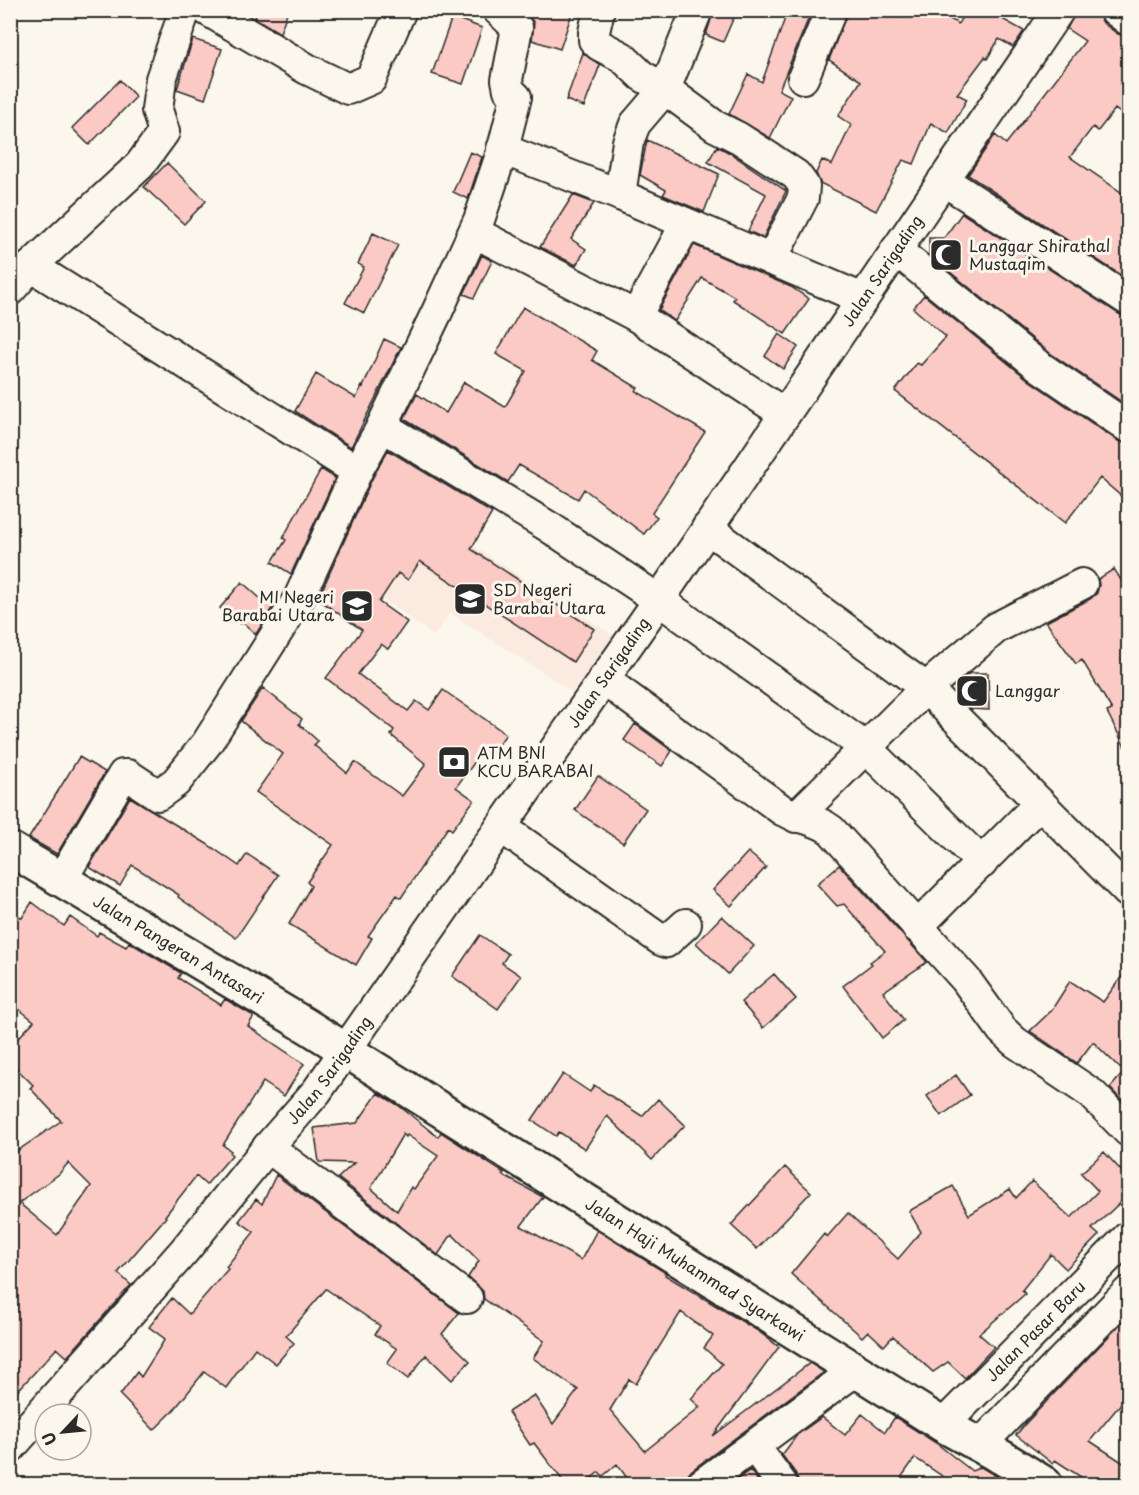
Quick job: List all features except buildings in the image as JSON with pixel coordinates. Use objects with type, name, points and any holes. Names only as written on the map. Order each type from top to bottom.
[{"type":"main road","name":"Jalan Pangeran Antasari","points":[[10,849],[346,1051]]},
{"type":"main road","name":"Jalan Haji Muhammad Syarkawi","points":[[346,1051],[943,1425],[980,1445],[1035,1482]]},
{"type":"street","points":[[10,290],[31,266],[140,165],[164,132],[157,110],[161,80],[185,10]]},
{"type":"street","points":[[207,10],[307,69],[348,89],[371,78],[401,10]]},
{"type":"street","points":[[62,879],[123,775],[128,775],[158,795],[176,782],[207,743],[299,598],[357,471],[382,426],[474,232],[502,149],[516,97],[509,90],[507,80],[517,28],[498,10]]},
{"type":"street","points":[[599,10],[594,32],[594,40],[598,45],[622,57],[642,76],[665,89],[715,126],[739,138],[796,175],[804,186],[803,198],[771,260]]},
{"type":"street","points":[[620,195],[628,142],[635,124],[665,89],[697,10]]},
{"type":"street","points":[[803,78],[831,10]]},
{"type":"street","name":"Jalan Sarigading","points":[[10,1448],[184,1251],[268,1147],[318,1091],[659,600],[1059,10]]},
{"type":"street","points":[[1115,10],[1128,20]]},
{"type":"street","points":[[502,149],[620,195],[863,299]]},
{"type":"street","points":[[943,180],[1128,300]]},
{"type":"street","points":[[636,316],[686,224]]},
{"type":"street","points":[[474,232],[636,316],[785,414]]},
{"type":"street","points":[[896,250],[1040,367],[1128,427]]},
{"type":"street","points":[[31,266],[357,471]]},
{"type":"street","points":[[382,426],[549,527],[659,600],[865,747],[982,863]]},
{"type":"street","points":[[707,528],[926,688],[1128,892]]},
{"type":"street","points":[[796,817],[926,688],[996,628],[1082,584]]},
{"type":"street","points":[[603,679],[782,810],[796,817],[821,822],[831,830],[966,980],[1002,1030],[1015,1042],[1092,1094],[1128,1131]]},
{"type":"street","points":[[917,927],[1040,803]]},
{"type":"street","points":[[501,827],[661,940],[666,942],[686,924]]},
{"type":"street","points":[[268,1147],[467,1299]]},
{"type":"street","name":"Jalan Pasar Baru","points":[[943,1425],[1128,1238]]},
{"type":"street","points":[[980,1445],[1128,1292]]},
{"type":"street","points":[[702,1485],[856,1370]]},
{"type":"street","points":[[755,1447],[782,1485]]},
{"type":"shaded area","name":"SD Negeri Barabai Utara","points":[[369,480],[613,635],[573,692],[450,613],[434,636],[364,585],[379,562],[335,532]]},
{"type":"place","name":"Langgar Shirathal Mustaqim","points":[[946,255]]},
{"type":"place","name":"SD Negeri Barabai Utara","points":[[470,599]]},
{"type":"place","name":"MI Negeri Barabai Utara","points":[[357,606]]},
{"type":"place","name":"Langgar","points":[[972,691]]},
{"type":"place","name":"ATM BNI KCU BARABAI","points":[[454,762]]}]
